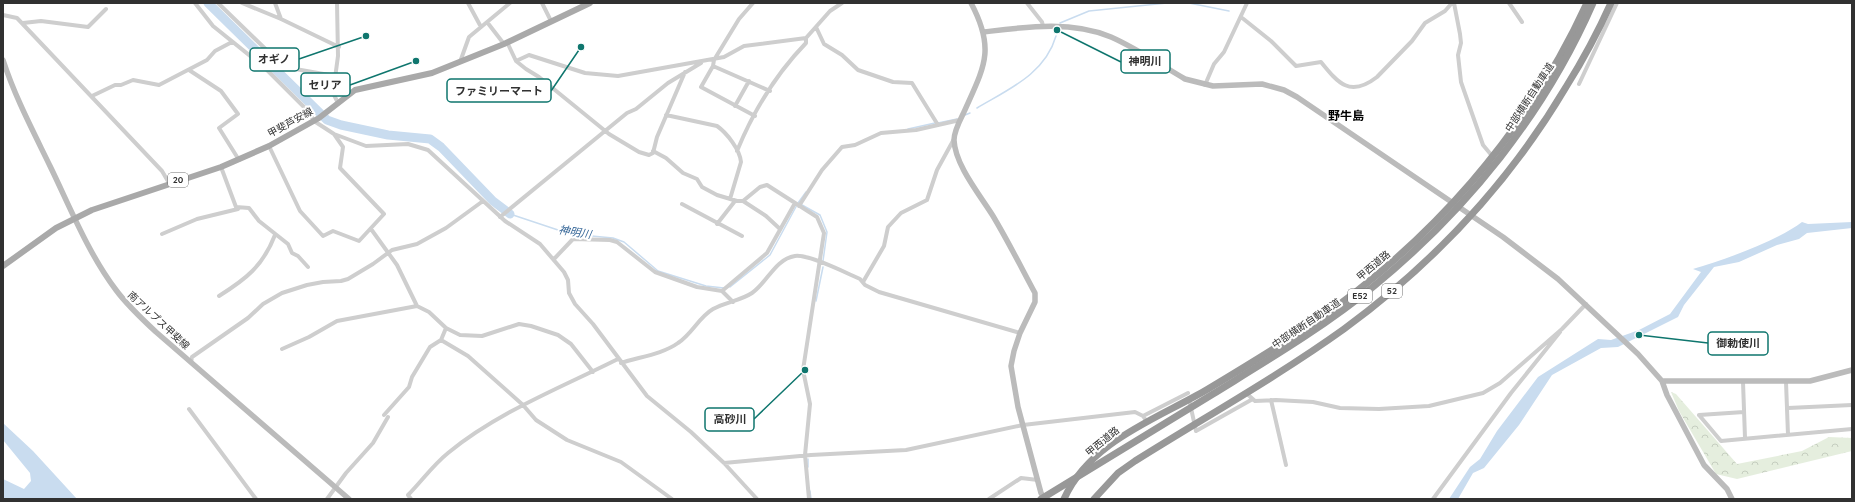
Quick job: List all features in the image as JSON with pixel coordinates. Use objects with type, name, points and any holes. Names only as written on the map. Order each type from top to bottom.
[{"type":"highway","name":"甲西道路","points":[[1064,499],[1085,468],[1098,455],[1145,419],[1248,365],[1339,305],[1395,260],[1454,203],[1494,157],[1538,94],[1577,25],[1587,3]]},
{"type":"highway","name":"中部横断自動車道","points":[[1041,499],[1288,348],[1345,308],[1399,265],[1455,211],[1479,184],[1516,136],[1564,61],[1593,3]]},
{"type":"highway","name":"52","points":[[1094,499],[1118,473],[1246,393],[1343,329],[1380,301],[1440,248],[1472,215],[1509,172],[1548,118],[1592,42],[1611,3]]},
{"type":"main road","name":"甲斐芦安線","points":[[3,266],[37,241],[75,218],[98,207],[221,167],[269,146],[316,119],[355,90],[416,77],[460,62],[505,43],[590,3]]},
{"type":"street","points":[[195,3],[213,26],[264,67],[316,119],[334,134],[343,147],[340,168],[384,214],[359,241],[333,231],[322,236],[300,211],[269,146]]},
{"type":"street","points":[[218,3],[284,67],[335,76]]},
{"type":"street","points":[[242,3],[281,19],[338,47]]},
{"type":"street","points":[[275,3],[281,19]]},
{"type":"street","points":[[337,3],[338,47],[333,93],[338,103]]},
{"type":"street","points":[[468,3],[481,27]]},
{"type":"street","points":[[460,62],[469,37],[510,3]]},
{"type":"street","points":[[542,3],[551,21]]},
{"type":"street","points":[[753,3],[739,19],[714,60],[713,66],[700,88],[754,116]]},
{"type":"street","points":[[737,151],[754,116],[787,63],[806,43],[806,38],[830,11],[842,3]]},
{"type":"street","points":[[863,282],[884,246],[888,227],[901,213],[927,200],[937,170],[954,140],[960,120],[981,75],[986,57],[984,32],[972,3]]},
{"type":"street","points":[[1027,3],[1042,22],[1043,26]]},
{"type":"street","points":[[1205,85],[1214,64],[1224,52],[1247,3]]},
{"type":"street","points":[[1241,17],[1271,41],[1296,66],[1321,62],[1336,81],[1348,88],[1371,81],[1376,77],[1412,41],[1425,24],[1445,11],[1453,3]]},
{"type":"street","points":[[1453,3],[1461,43],[1458,56],[1461,82],[1483,145],[1494,157]]},
{"type":"street","points":[[1509,3],[1522,22]]},
{"type":"street","points":[[1579,84],[1618,3]]},
{"type":"street","points":[[23,23],[41,21],[88,27],[106,9]]},
{"type":"street","points":[[3,15],[17,18],[23,23],[162,171],[169,184]]},
{"type":"street","points":[[487,22],[505,43],[516,61],[539,77],[605,130],[639,152],[649,155],[653,151],[666,115],[685,72]]},
{"type":"street","points":[[984,32],[1043,26],[1077,28],[1110,36],[1185,79],[1205,85],[1262,84],[1284,90],[1472,215],[1534,259],[1588,306],[1638,354],[1662,381],[1666,395],[1704,465],[1727,489],[1732,499]]},
{"type":"street","points":[[816,27],[824,44],[842,55],[858,70],[893,82],[912,83],[938,125]]},
{"type":"street","points":[[516,61],[529,55],[585,73],[607,77],[724,58],[744,46],[806,38]]},
{"type":"street","points":[[92,96],[115,84],[121,85],[133,80],[159,85],[207,60],[215,51],[232,42]]},
{"type":"street","name":"南アルプス甲斐線","points":[[3,60],[12,86],[75,218],[91,250],[116,291],[150,326],[349,499]]},
{"type":"street","points":[[500,216],[627,113],[636,109],[668,83],[703,62]]},
{"type":"street","points":[[713,66],[770,91]]},
{"type":"street","points":[[188,70],[221,91],[238,114],[219,128],[239,160]]},
{"type":"street","points":[[735,106],[749,81]]},
{"type":"street","points":[[666,115],[718,126],[737,151],[741,162],[730,199]]},
{"type":"street","points":[[799,206],[822,170],[842,147],[855,145],[880,133],[938,125],[960,120]]},
{"type":"street","points":[[334,134],[366,146],[408,144],[428,150],[500,216],[540,244],[554,259],[568,280],[569,293],[572,300],[593,324],[647,396],[691,432],[724,463],[756,499]]},
{"type":"street","points":[[954,140],[961,164],[993,216],[1035,293],[1035,302],[1020,333],[1011,366],[1013,382],[1023,425],[1038,480],[1045,499]]},
{"type":"street","points":[[653,151],[666,158],[682,173],[697,179],[702,187],[735,201],[743,201],[766,216],[780,229]]},
{"type":"street","points":[[221,167],[236,207],[238,208]]},
{"type":"street","points":[[743,201],[764,185],[817,217],[824,233],[821,263],[808,328],[803,370],[810,404],[805,455],[809,499]]},
{"type":"street","points":[[191,362],[192,357],[248,318],[263,304],[282,293],[324,282],[341,281],[373,264],[388,253],[400,247],[417,244],[446,228],[483,201]]},
{"type":"street","points":[[717,224],[735,201]]},
{"type":"street","points":[[722,291],[764,257],[795,203]]},
{"type":"street","points":[[682,204],[742,236]]},
{"type":"street","points":[[162,234],[197,218],[238,208],[249,208],[259,221],[288,244],[292,253],[298,256],[308,267]]},
{"type":"street","points":[[371,228],[397,265],[417,306],[428,312],[446,328],[460,335],[482,336],[519,324],[531,326],[558,335],[571,344],[593,372]]},
{"type":"street","points":[[219,296],[251,274],[271,246],[275,235]]},
{"type":"street","points":[[554,259],[573,239],[610,240],[622,244],[655,272],[697,287],[722,291],[733,302]]},
{"type":"street","points":[[411,499],[408,495],[446,455],[468,438],[523,405],[593,372],[620,361],[673,346],[680,342],[707,313],[714,308],[733,302],[753,292],[780,263],[787,259],[800,256],[860,279],[879,292],[1020,333]]},
{"type":"street","points":[[282,349],[309,337],[337,321],[417,306]]},
{"type":"street","points":[[1188,396],[1196,431],[1251,400],[1313,402],[1340,408],[1379,409],[1429,406],[1448,402],[1483,393],[1494,387],[1588,306]]},
{"type":"street","points":[[327,499],[335,487],[372,443],[386,416],[409,387],[412,377],[430,347],[441,340],[446,328]]},
{"type":"street","points":[[1433,499],[1516,387],[1562,329]]},
{"type":"street","points":[[441,340],[468,356],[523,405],[536,420],[560,436],[583,448],[622,462],[672,499]]},
{"type":"street","points":[[1662,381],[1786,382],[1817,380],[1852,370]]},
{"type":"street","points":[[1743,382],[1745,438]]},
{"type":"street","points":[[1786,382],[1788,435]]},
{"type":"street","points":[[1246,393],[1251,400]]},
{"type":"street","points":[[1271,400],[1286,464]]},
{"type":"street","points":[[1788,408],[1852,405]]},
{"type":"street","points":[[189,409],[256,499]]},
{"type":"street","points":[[724,463],[805,455],[906,450],[1023,425],[1134,412],[1145,419]]},
{"type":"street","points":[[1744,412],[1699,414],[1721,441],[1852,429]]},
{"type":"street","points":[[989,499],[1021,478],[1038,480]]},
{"type":"green space","points":[[1671,392],[1676,394],[1737,464],[1802,451],[1829,437],[1852,438],[1852,451],[1737,479],[1716,474],[1679,411]]},
{"type":"water","points":[[1802,222],[1808,224],[1852,222],[1852,228],[1807,233],[1799,239],[1777,245],[1739,262],[1714,267],[1684,305],[1678,317],[1618,347],[1601,348],[1552,375],[1519,425],[1484,468],[1473,473],[1458,499],[1449,499],[1470,467],[1480,459],[1497,431],[1538,377],[1598,339],[1611,340],[1639,330],[1670,314],[1701,272],[1693,269],[1720,261],[1765,243]]},
{"type":"water","points":[[3,423],[33,451],[77,499],[3,499],[3,479],[24,489],[31,481],[30,473],[3,440]]},
{"type":"waterway","name":"神明川","points":[[208,3],[327,120],[341,125],[388,135],[430,139],[441,147],[493,201],[510,214]]},
{"type":"waterway","name":"神明川","points":[[1060,23],[1089,11],[1167,3]]},
{"type":"waterway","name":"神明川","points":[[1189,3],[1229,11]]},
{"type":"waterway","name":"神明川","points":[[977,108],[1013,87],[1035,70],[1044,61],[1056,36]]},
{"type":"waterway","name":"神明川","points":[[965,115],[970,113]]},
{"type":"waterway","name":"神明川","points":[[938,123],[957,119]]},
{"type":"waterway","name":"神明川","points":[[908,129],[935,123]]},
{"type":"waterway","name":"神明川","points":[[730,287],[770,255],[798,203],[806,192]]},
{"type":"waterway","points":[[802,205],[820,215],[827,232],[823,261]]},
{"type":"waterway","name":"神明川","points":[[510,214],[561,231],[581,235],[613,238],[624,242],[658,271],[706,286],[724,288]]},
{"type":"waterway","points":[[816,301],[823,267]]},
{"type":"waterway","points":[[808,459],[808,467]]},
{"type":"waterway","points":[[810,491],[811,499]]},
{"type":"place","name":"神明川","points":[[1057,30]]},
{"type":"place","name":"オギノ","points":[[366,36]]},
{"type":"place","name":"ファミリーマート","points":[[581,47]]},
{"type":"place","name":"セリア","points":[[416,61]]},
{"type":"place","name":"御勅使川","points":[[1639,335]]},
{"type":"place","name":"高砂川","points":[[805,370]]},
{"type":"district","name":"野牛島","points":[[1346,116]]}]
